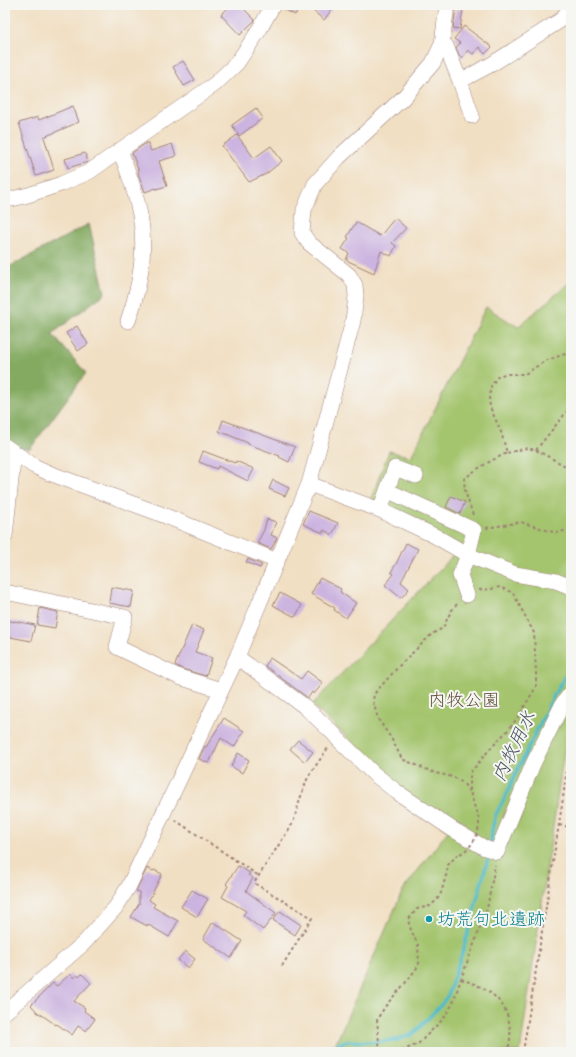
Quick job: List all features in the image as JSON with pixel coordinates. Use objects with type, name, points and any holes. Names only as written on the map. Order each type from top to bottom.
[{"type":"street","points":[[5,199],[28,195],[61,184],[89,172],[215,84],[237,63],[258,32],[273,5]]},
{"type":"street","points":[[5,1012],[84,943],[116,907],[129,886],[237,658],[309,484],[353,322],[356,296],[355,285],[349,275],[309,243],[302,233],[304,210],[316,184],[339,157],[404,97],[434,63],[442,44],[447,5]]},
{"type":"street","points":[[460,81],[492,64],[561,20],[571,7]]},
{"type":"street","points":[[442,44],[446,46],[472,116]]},
{"type":"street","points":[[120,150],[132,183],[140,215],[143,240],[141,268],[135,300],[128,321]]},
{"type":"street","points":[[10,449],[34,466],[49,473],[158,513],[277,561]]},
{"type":"street","points":[[5,536],[10,449]]},
{"type":"street","points":[[380,510],[395,468],[416,476]]},
{"type":"street","points":[[309,484],[380,510],[435,536],[468,555],[515,574],[556,581],[571,587]]},
{"type":"street","points":[[395,494],[474,530],[468,555],[460,574],[467,595]]},
{"type":"street","points":[[5,592],[125,616],[117,647],[179,677],[221,690]]},
{"type":"street","points":[[237,658],[304,706],[373,773],[397,792],[452,829],[485,848],[497,852],[533,764],[563,703],[571,694]]},
{"type":"path","points":[[507,453],[501,432],[490,407],[489,397],[491,386],[498,376],[505,374],[525,374],[545,361],[571,352]]},
{"type":"path","points":[[536,450],[571,408]]},
{"type":"path","points":[[571,469],[536,450],[526,448],[507,453],[490,461],[464,479],[465,491],[473,514],[474,530],[521,522],[556,533],[571,528]]},
{"type":"path","points":[[380,1052],[377,1019],[387,1004],[419,965],[418,945],[408,920],[417,909],[430,906],[437,900],[442,892],[448,865],[457,855],[470,846],[476,839],[479,829],[479,822],[478,814],[470,792],[470,773],[518,717],[536,687],[534,633],[513,593],[500,587],[474,590],[467,595],[451,611],[443,628],[432,634],[400,665],[374,694],[373,701],[378,719],[391,738],[402,759],[435,773],[457,779],[463,783],[470,792]]},
{"type":"path","points":[[282,966],[312,918],[254,883],[293,823],[308,777],[336,736]]},
{"type":"path","points":[[523,1052],[571,739]]},
{"type":"path","points":[[164,813],[259,876]]},
{"type":"path","points":[[559,825],[571,827]]},
{"type":"path","points":[[396,1052],[418,1044],[444,1018],[453,1003],[487,909],[496,862]]},
{"type":"path","points":[[461,979],[485,989],[502,1005],[507,1016],[510,1029],[508,1052]]},
{"type":"green space","points":[[89,224],[105,293],[52,334],[86,373],[30,449],[5,448],[5,269]]},
{"type":"green space","name":"内牧公園","points":[[571,281],[571,705],[520,1052],[332,1052],[403,890],[448,831],[312,705],[458,550],[368,506],[389,451],[411,457],[486,307],[518,327]]},
{"type":"building","points":[[231,5],[240,5],[255,20],[240,35],[221,15]]},
{"type":"building","points":[[282,5],[301,5],[295,15],[281,8]]},
{"type":"building","points":[[306,5],[335,5],[324,20]]},
{"type":"building","points":[[456,9],[463,10],[460,29],[453,28]]},
{"type":"building","points":[[464,26],[492,47],[485,54],[479,47],[473,54],[468,50],[462,58],[460,57],[456,48],[460,43],[454,39]]},
{"type":"building","points":[[183,61],[195,80],[184,86],[173,67]]},
{"type":"building","points":[[73,106],[79,122],[44,137],[54,170],[36,176],[19,123],[38,117],[39,120]]},
{"type":"building","points":[[256,108],[263,118],[239,136],[232,125]]},
{"type":"building","points":[[237,135],[254,158],[271,146],[282,161],[266,174],[249,182],[222,146]]},
{"type":"building","points":[[148,143],[151,151],[172,144],[176,156],[159,161],[167,186],[145,192],[132,153]]},
{"type":"building","points":[[85,153],[88,162],[68,168],[65,159]]},
{"type":"building","points":[[395,218],[406,228],[392,243],[396,246],[391,256],[381,251],[374,273],[346,260],[349,253],[342,249],[356,222],[380,236]]},
{"type":"building","points":[[77,326],[88,344],[78,351],[66,333]]},
{"type":"building","points":[[223,420],[295,447],[289,462],[279,457],[280,456],[219,431]]},
{"type":"building","points":[[203,451],[235,463],[236,461],[254,469],[248,481],[218,466],[217,469],[199,462]]},
{"type":"building","points":[[273,480],[289,488],[285,496],[269,489]]},
{"type":"building","points":[[451,496],[465,502],[460,514],[446,507]]},
{"type":"building","points":[[309,511],[338,523],[332,535],[324,530],[323,533],[303,524]]},
{"type":"building","points":[[267,519],[276,522],[271,535],[277,538],[271,549],[257,543],[264,530]]},
{"type":"building","points":[[406,543],[418,549],[401,582],[409,589],[401,598],[385,585],[394,574],[391,572]]},
{"type":"building","points":[[248,559],[262,565],[260,568],[246,562]]},
{"type":"building","points":[[320,578],[341,589],[340,592],[356,603],[346,618],[334,610],[335,608],[311,594]]},
{"type":"building","points":[[111,587],[134,591],[131,607],[109,603]]},
{"type":"building","points":[[280,593],[302,605],[295,617],[273,605]]},
{"type":"building","points":[[40,608],[58,612],[55,628],[37,625]]},
{"type":"building","points":[[8,620],[35,625],[31,641],[5,636]]},
{"type":"building","points":[[192,625],[204,630],[195,652],[212,658],[206,676],[182,669],[175,665]]},
{"type":"building","points":[[270,658],[301,679],[307,671],[323,683],[314,694],[312,692],[308,698],[265,666]]},
{"type":"building","points":[[224,718],[244,731],[234,747],[221,738],[209,763],[199,759],[205,746],[206,747]]},
{"type":"building","points":[[298,740],[313,752],[305,762],[290,749]]},
{"type":"building","points":[[238,753],[249,760],[242,773],[231,766]]},
{"type":"building","points":[[238,866],[250,873],[248,875],[253,878],[246,891],[276,913],[263,930],[243,915],[246,911],[222,897],[228,886],[226,884]]},
{"type":"building","points":[[147,868],[162,874],[149,900],[155,904],[153,907],[178,921],[169,937],[147,924],[147,926],[131,917],[139,904],[139,892],[136,891]]},
{"type":"building","points":[[192,890],[208,899],[197,917],[181,907]]},
{"type":"building","points":[[280,911],[301,925],[295,935],[273,920]]},
{"type":"building","points":[[213,922],[242,941],[231,958],[203,939]]},
{"type":"building","points":[[185,951],[195,959],[188,968],[178,960]]},
{"type":"building","points":[[70,974],[74,978],[77,975],[79,977],[82,974],[91,983],[74,1001],[85,1008],[84,1011],[95,1019],[86,1031],[78,1026],[72,1035],[38,1013],[31,1005],[53,983],[57,986]]},
{"type":"waterway","name":"内牧用水","points":[[491,842],[496,814],[555,693],[571,667]]},
{"type":"waterway","name":"内牧用水","points":[[331,1052],[333,1046],[346,1041],[376,1042],[396,1040],[413,1034],[441,1005],[448,995],[464,947],[489,855]]},
{"type":"place","name":"坊荒句北遺跡","points":[[429,919]]}]
